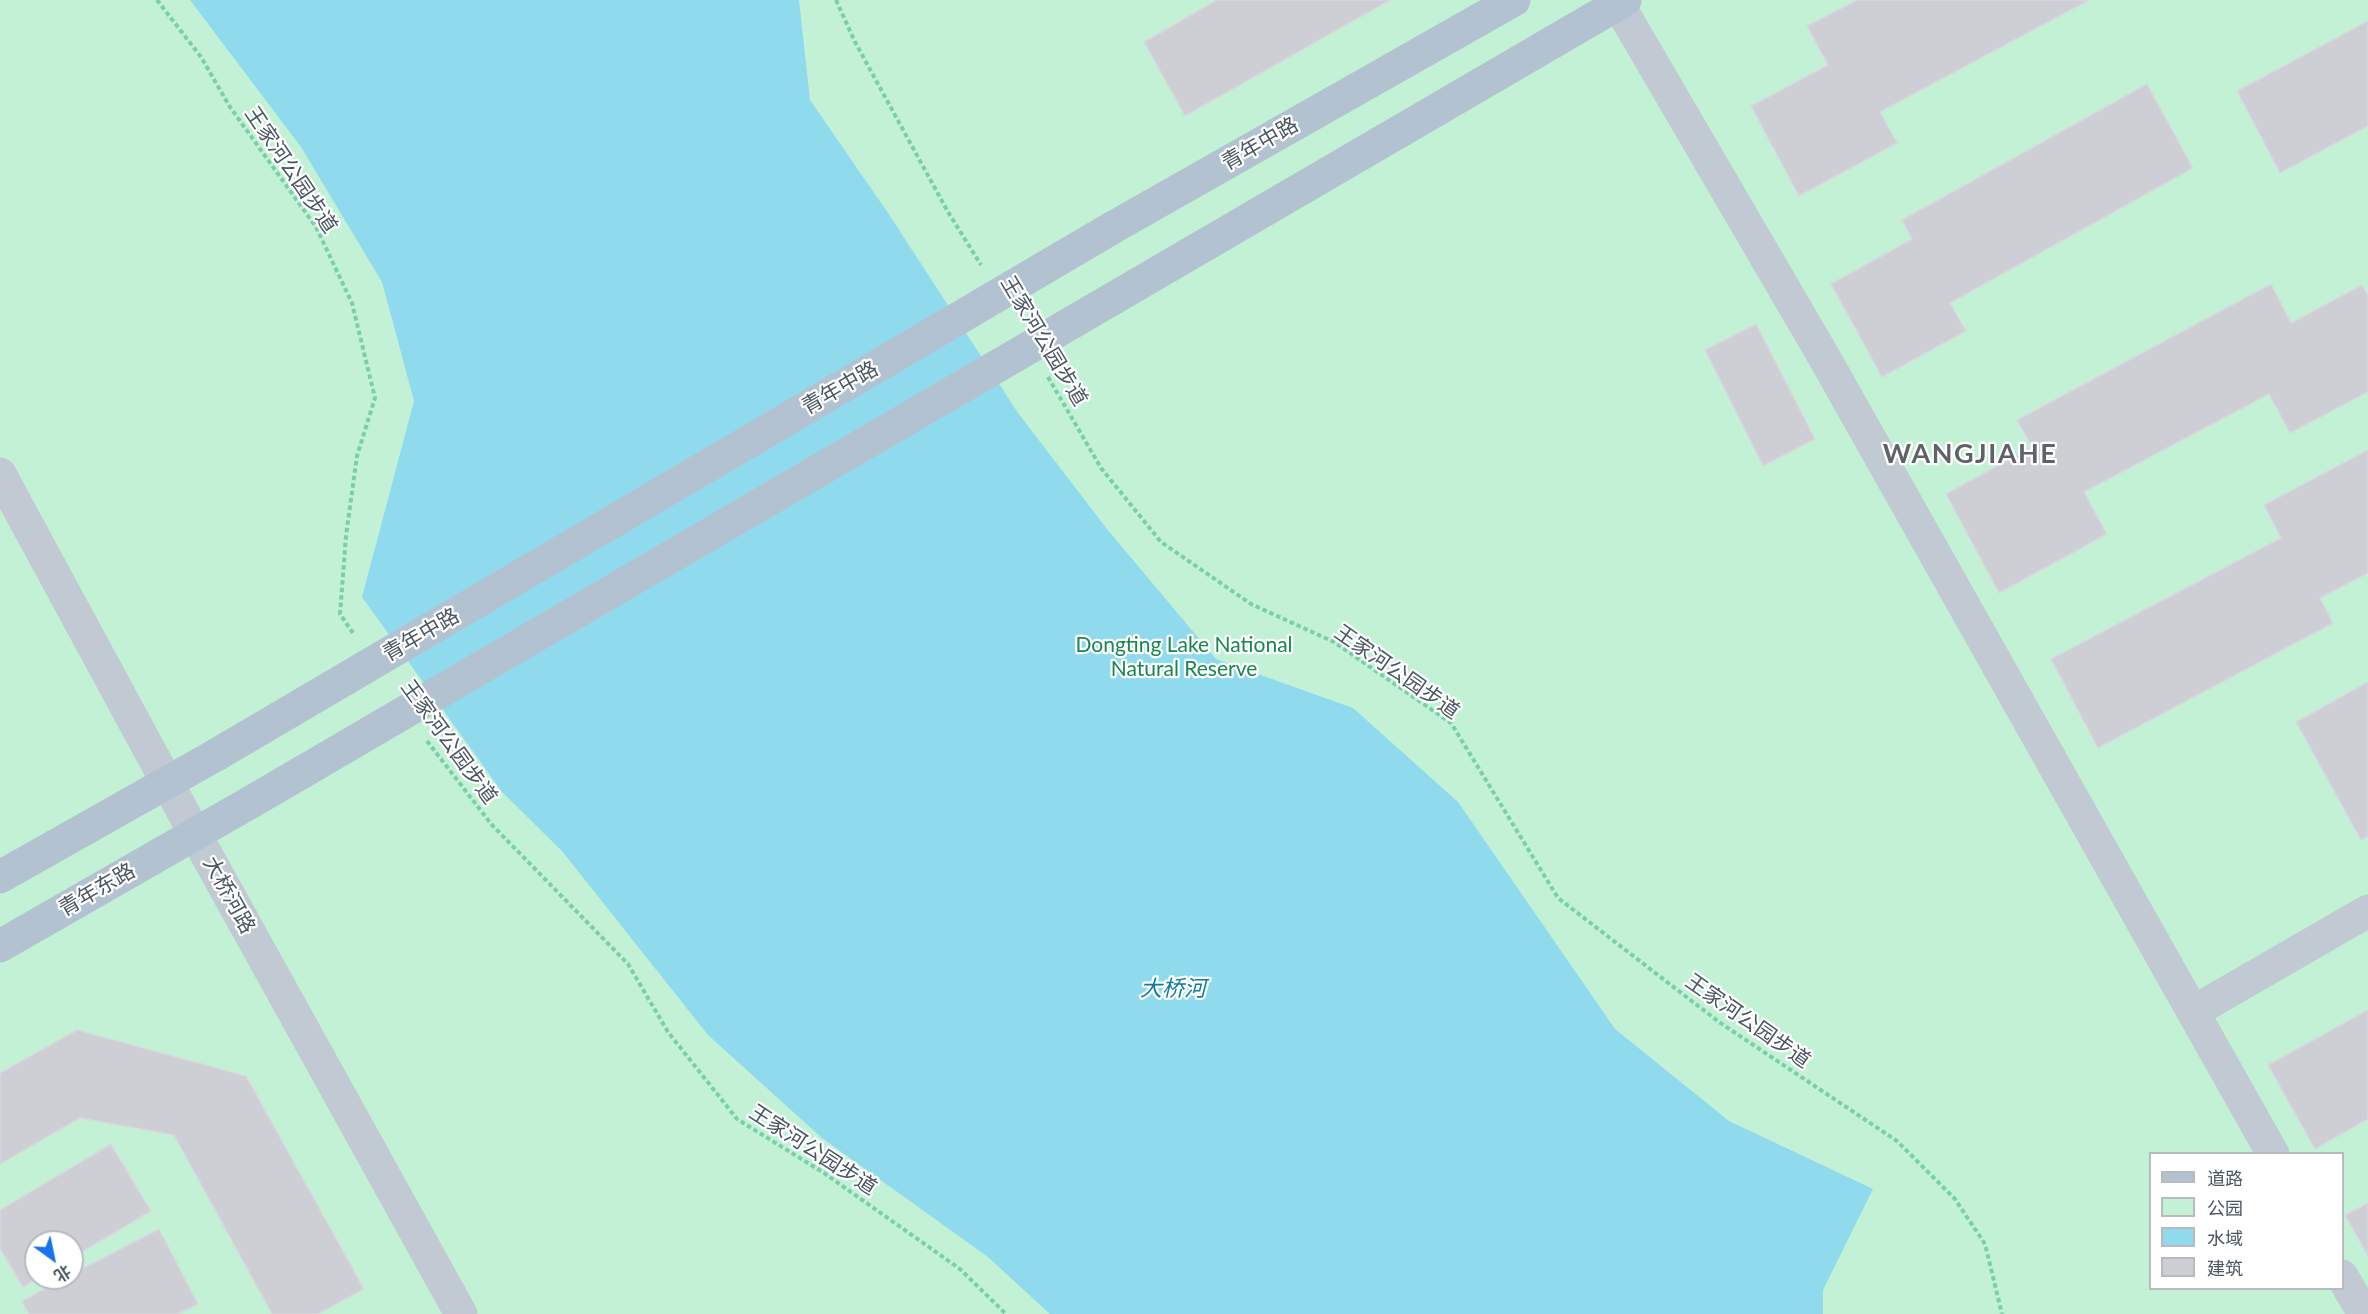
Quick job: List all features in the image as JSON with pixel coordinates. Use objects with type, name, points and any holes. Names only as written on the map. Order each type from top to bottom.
[{"type":"main road","name":"青年中路","points":[[168,782],[1112,228],[1514,0]]},
{"type":"main road","name":"青年东路","points":[[0,946],[251,802],[1621,2]]},
{"type":"main road","points":[[0,877],[168,782]]},
{"type":"street","points":[[1621,2],[1830,367],[2272,1152]]},
{"type":"street","name":"大桥河路","points":[[0,474],[195,834],[461,1314]]},
{"type":"street","points":[[2193,1012],[2368,911]]},
{"type":"street","points":[[2344,1278],[2364,1314]]},
{"type":"path","name":"王家河公园步道","points":[[157,0],[201,57],[230,107],[316,227],[352,303],[375,398],[357,456],[346,536],[340,614],[359,642]]},
{"type":"path","name":"王家河公园步道","points":[[836,0],[855,42],[948,212],[985,271]]},
{"type":"path","name":"王家河公园步道","points":[[1044,370],[1101,468],[1161,543],[1251,604],[1334,642],[1451,723],[1558,898],[1719,1022],[1897,1141],[1955,1199],[1985,1244],[2002,1314]]},
{"type":"path","name":"王家河公园步道","points":[[427,740],[492,825],[628,964],[668,1032],[736,1119],[824,1173],[960,1269],[1006,1314]]},
{"type":"green space","name":"Dongting Lake National Natural Reserve","points":[[0,0],[2368,0],[2368,1314],[0,1314]]},
{"type":"water","name":"大桥河","points":[[190,0],[799,0],[810,100],[890,216],[1018,413],[1107,529],[1216,659],[1353,708],[1458,802],[1615,1029],[1729,1121],[1873,1189],[1823,1290],[1823,1314],[1050,1314],[988,1257],[822,1138],[708,1035],[562,851],[502,792],[362,597],[414,401],[382,282],[301,147]]},
{"type":"building","points":[[1217,0],[1390,0],[1185,116],[1144,42]]},
{"type":"building","points":[[1857,0],[2089,0],[1880,112],[1897,143],[1799,196],[1751,106],[1828,65],[1807,26]]},
{"type":"building","points":[[2368,21],[2368,126],[2280,173],[2237,91]]},
{"type":"building","points":[[2147,84],[2193,168],[1950,303],[1966,331],[1882,377],[1831,284],[1912,239],[1902,220]]},
{"type":"building","points":[[2271,284],[2291,323],[2362,285],[2368,295],[2368,392],[2290,433],[2269,394],[2084,492],[2107,534],[1999,593],[1946,494],[2032,447],[2017,420]]},
{"type":"building","points":[[1756,324],[1815,439],[1763,466],[1705,350]]},
{"type":"building","points":[[2368,450],[2368,573],[2320,598],[2333,623],[2098,748],[2051,659],[2281,538],[2264,505]]},
{"type":"building","points":[[2368,682],[2368,836],[2361,840],[2296,722]]},
{"type":"building","points":[[2368,1010],[2368,1119],[2315,1149],[2268,1065]]},
{"type":"building","points":[[77,1030],[246,1076],[364,1289],[318,1314],[272,1314],[174,1135],[80,1118],[0,1164],[0,1073]]},
{"type":"building","points":[[111,1144],[151,1211],[84,1251],[84,1230],[24,1230],[23,1287],[0,1249],[0,1210]]},
{"type":"building","points":[[2368,1203],[2368,1256],[2345,1215]]},
{"type":"building","points":[[159,1229],[198,1304],[178,1314],[29,1314],[22,1301],[43,1290],[84,1290],[84,1268]]},
{"type":"district","name":"WANGJIAHE","points":[[1970,454]]}]
